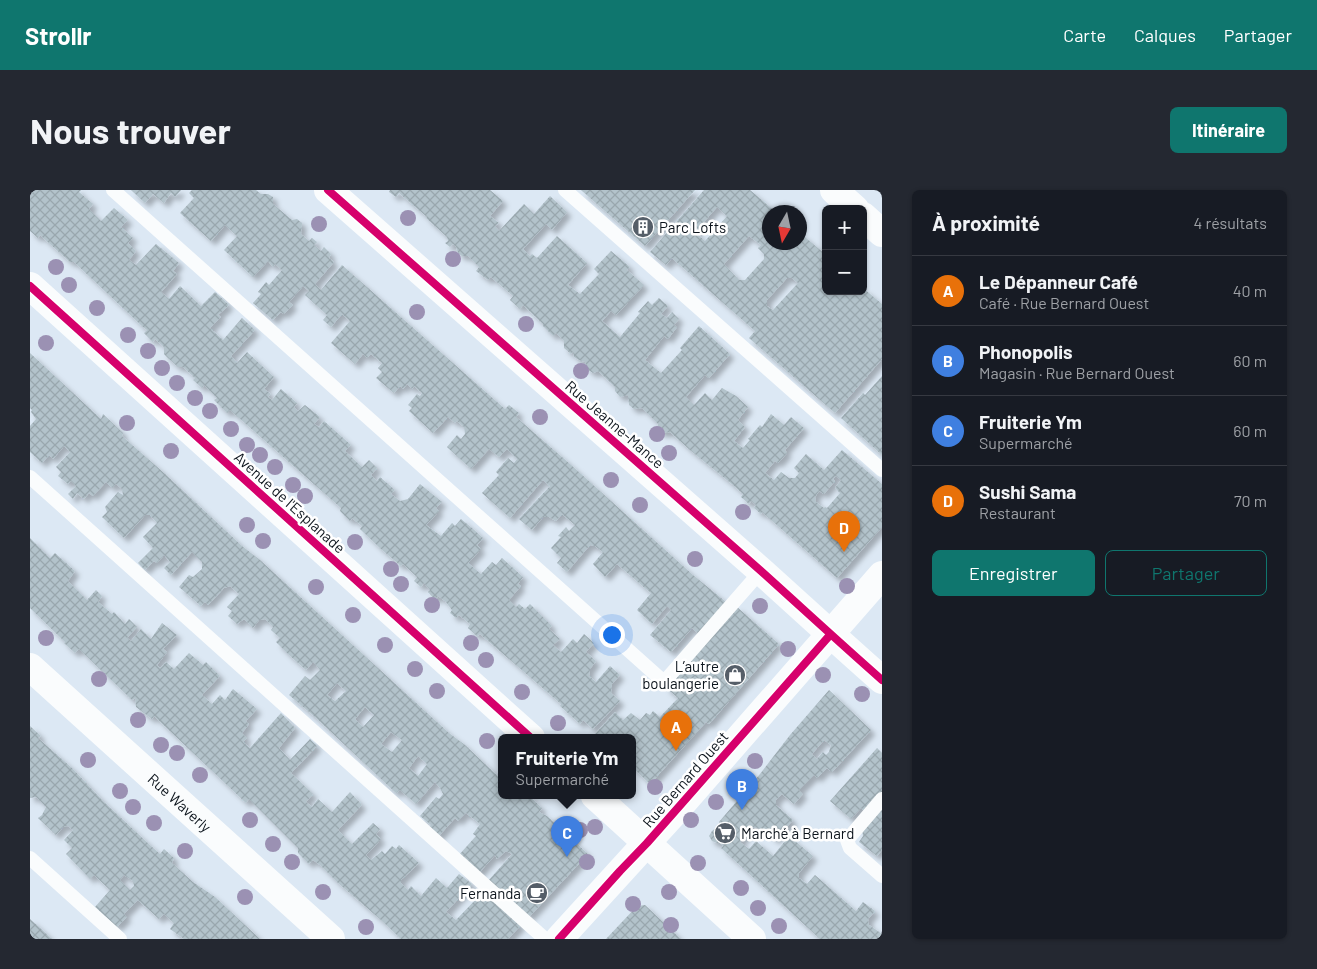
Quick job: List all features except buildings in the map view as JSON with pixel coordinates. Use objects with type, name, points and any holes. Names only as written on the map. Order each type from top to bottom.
[{"type":"street","name":"Rue Jeanne-Mance","points":[[328,190],[761,570],[830,635],[882,680]]},
{"type":"street","points":[[834,190],[851,205]]},
{"type":"street","points":[[867,219],[882,232]]},
{"type":"street","name":"Avenue de l'Esplanade","points":[[30,286],[527,734]]},
{"type":"street","name":"Rue Bernard Ouest","points":[[559,939],[647,843],[882,575]]},
{"type":"street","name":"Rue Waverly","points":[[30,666],[331,939]]},
{"type":"street","points":[[598,799],[752,939]]},
{"type":"lane","points":[[113,190],[664,682],[761,570]]},
{"type":"lane","points":[[565,190],[882,470]]},
{"type":"lane","points":[[30,477],[545,939]]},
{"type":"lane","points":[[882,799],[847,840],[850,848],[882,876]]},
{"type":"lane","points":[[30,858],[120,939]]},
{"type":"cycle path","points":[[328,190],[882,680]]},
{"type":"cycle path","points":[[30,286],[527,734]]},
{"type":"cycle path","points":[[559,939],[647,843],[830,635]]},
{"type":"place","name":"Parc Lofts","points":[[643,227]]},
{"type":"place","name":"Sushi Sama","points":[[844,552]]},
{"type":"place","name":"L’autre boulangerie","points":[[735,675]]},
{"type":"place","name":"Le Dépanneur Café","points":[[676,751]]},
{"type":"place","name":"Phonopolis","points":[[742,810]]},
{"type":"place","name":"Marché à Bernard","points":[[725,833]]},
{"type":"place","name":"Fruiterie Ym","points":[[567,857]]},
{"type":"place","name":"Fernanda","points":[[537,893]]}]
